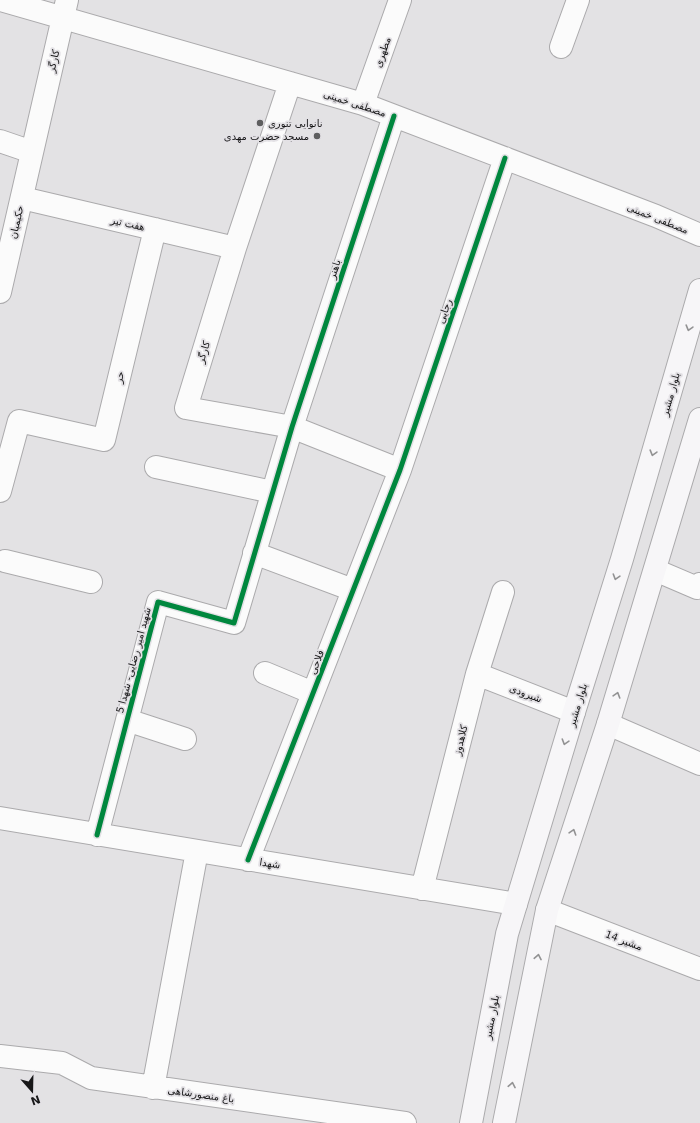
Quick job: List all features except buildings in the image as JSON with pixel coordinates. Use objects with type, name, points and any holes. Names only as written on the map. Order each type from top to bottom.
[{"type":"main road","name":"بلوار مشیر","points":[[471,1123],[507,934],[622,559],[700,290]]},
{"type":"main road","points":[[504,1123],[547,910],[608,724],[700,419]]},
{"type":"street","name":"مصطفی خمینی","points":[[1,0],[65,9],[290,83],[363,104],[656,216],[700,235]]},
{"type":"street","name":"مطهری","points":[[363,104],[400,0]]},
{"type":"street","points":[[561,47],[578,0]]},
{"type":"street","name":"کارگر","points":[[22,198],[65,9]]},
{"type":"street","name":"کارگر","points":[[290,83],[235,248],[186,408],[292,427],[400,470]]},
{"type":"street","name":"باهنر","points":[[292,427],[394,116]]},
{"type":"street","points":[[0,141],[32,152]]},
{"type":"street","name":"رجایی","points":[[400,470],[505,158]]},
{"type":"street","name":"هفت تیر","points":[[22,198],[235,248]]},
{"type":"street","name":"حکیمیان","points":[[0,292],[22,198]]},
{"type":"street","name":"حر","points":[[0,491],[19,421],[104,440],[155,229]]},
{"type":"street","name":"شهید امیر رضایی- شهدا 5","points":[[97,835],[158,602],[234,623],[292,427]]},
{"type":"street","points":[[156,467],[272,492]]},
{"type":"street","name":"فلاحی","points":[[248,860],[400,470]]},
{"type":"street","points":[[254,553],[353,590]]},
{"type":"street","points":[[2,564],[91,582]]},
{"type":"street","points":[[655,570],[697,588],[700,584]]},
{"type":"street","name":"کلاهدوز","points":[[422,889],[477,674],[503,592]]},
{"type":"street","points":[[265,673],[313,693]]},
{"type":"street","name":"شیرودی","points":[[477,674],[574,712]]},
{"type":"street","points":[[127,720],[185,738]]},
{"type":"street","points":[[608,724],[700,764]]},
{"type":"street","name":"شهدا","points":[[0,818],[516,904]]},
{"type":"street","points":[[153,1088],[196,851]]},
{"type":"street","name":"مشیر 14","points":[[547,910],[700,969]]},
{"type":"street","name":"باغ منصورشاهی","points":[[0,1056],[62,1063],[91,1078],[405,1123]]},
{"type":"cycle path","points":[[97,835],[158,602],[234,623],[292,427],[394,116]]},
{"type":"cycle path","points":[[248,860],[400,470],[505,158]]},
{"type":"place","name":"نانوایی تنوری","points":[[260,123]]},
{"type":"place","name":"مسجد حضرت مهدی","points":[[317,136]]}]
